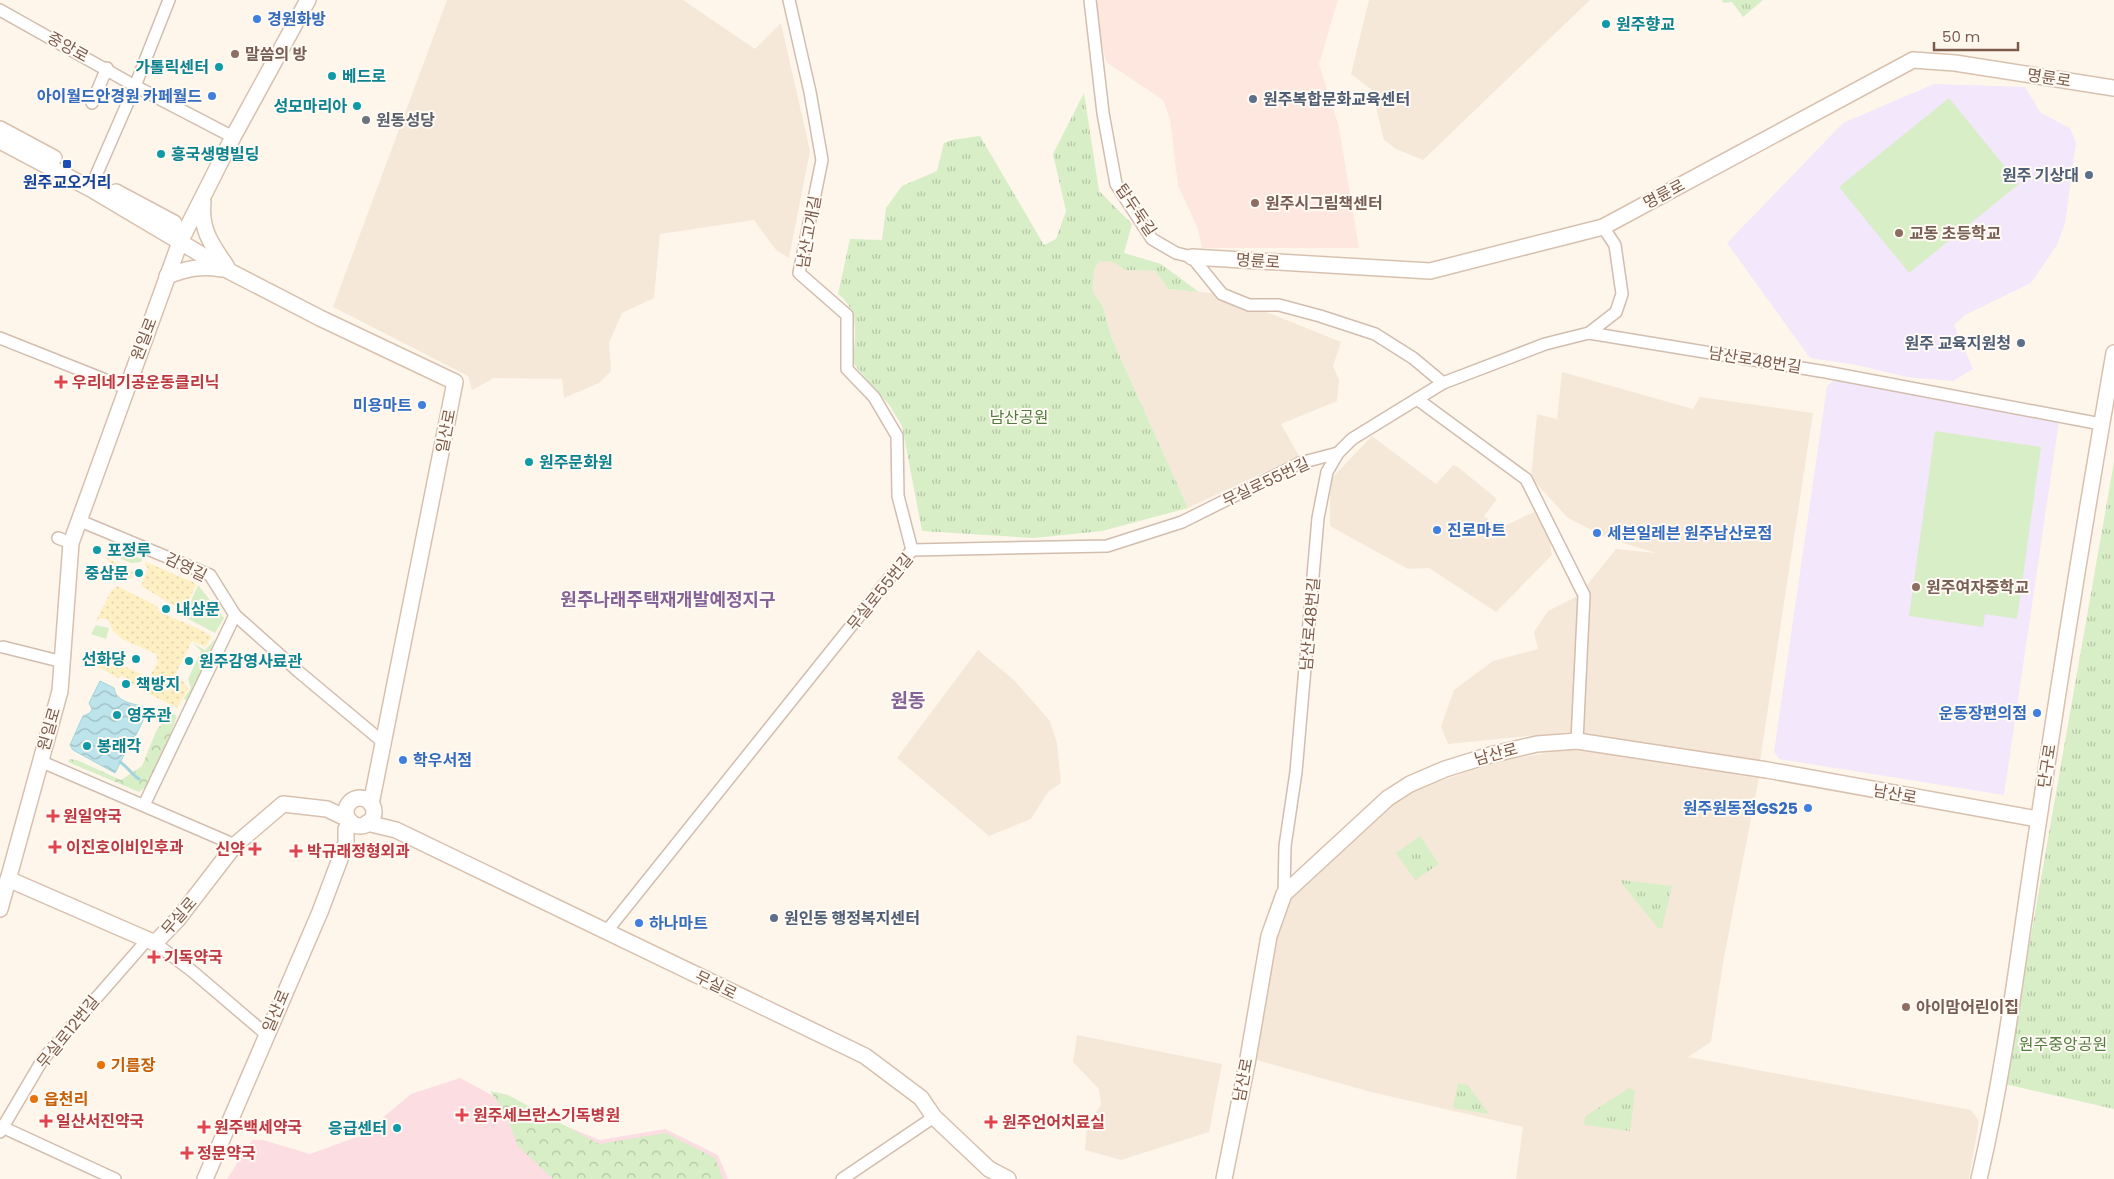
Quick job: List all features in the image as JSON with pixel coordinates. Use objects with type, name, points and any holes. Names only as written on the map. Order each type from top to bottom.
[{"type":"street","points":[[92,184],[135,86],[169,0]]},
{"type":"street","name":"원일로","points":[[0,909],[4,877],[60,691],[63,662],[64,541],[78,520],[180,242],[233,137],[308,0]]},
{"type":"street","name":"탑두둑길","points":[[1090,0],[1103,113],[1116,184],[1152,239],[1176,253],[1192,257]]},
{"type":"street","name":"남산고개길","points":[[792,1],[822,160],[799,273],[847,315],[847,370],[874,397],[897,436],[898,496],[912,550]]},
{"type":"street","name":"중앙로","points":[[0,10],[107,68],[135,86],[233,137]]},
{"type":"street","name":"명륜로","points":[[1192,257],[1430,271],[1603,227],[1913,60],[1955,62],[2114,88]]},
{"type":"street","points":[[92,103],[107,68]]},
{"type":"street","points":[[0,129],[92,184]]},
{"type":"street","points":[[0,141],[92,184]]},
{"type":"street","name":"일산로","points":[[92,184],[180,242],[229,270],[320,318],[455,382],[376,783],[364,803]]},
{"type":"street","points":[[204,195],[201,218],[212,243],[229,270]]},
{"type":"street","points":[[1588,333],[1616,312],[1622,294],[1615,245],[1603,227]]},
{"type":"street","points":[[1192,257],[1222,294],[1249,305],[1279,305],[1374,334],[1413,358],[1443,383]]},
{"type":"street","points":[[168,276],[186,269],[206,266],[229,270]]},
{"type":"street","name":"남산로48번길","points":[[1284,894],[1285,846],[1296,772],[1318,518],[1327,472],[1338,453],[1352,438],[1443,383],[1545,344],[1588,333],[1826,372],[2101,424]]},
{"type":"street","points":[[0,338],[126,388]]},
{"type":"street","name":"단구로","points":[[1979,1179],[1992,1117],[2012,998],[2038,819],[2114,352]]},
{"type":"street","points":[[1417,399],[1526,479],[1584,595],[1577,741]]},
{"type":"street","name":"무실로55번길","points":[[606,932],[912,550],[1107,546],[1182,522],[1300,463],[1338,453]]},
{"type":"street","name":"감영길","points":[[78,520],[210,575],[234,615],[384,743]]},
{"type":"street","points":[[144,805],[234,615]]},
{"type":"street","points":[[3,647],[63,662]]},
{"type":"street","name":"남산로","points":[[1224,1179],[1247,1064],[1269,936],[1284,894],[1388,798],[1410,784],[1444,769],[1490,755],[1537,744],[1577,741],[1767,770],[2038,819]]},
{"type":"street","name":"원일로","points":[[40,760],[235,845]]},
{"type":"street","points":[[356,822],[373,814],[364,803]]},
{"type":"street","points":[[356,822],[346,810],[364,803]]},
{"type":"street","points":[[327,809],[364,803],[396,830]]},
{"type":"street","name":"무실로","points":[[4,877],[151,942],[178,919],[235,845],[283,804],[327,809]]},
{"type":"street","points":[[327,809],[356,822],[396,830]]},
{"type":"street","name":"일산로","points":[[205,1179],[320,912],[346,843],[346,829],[356,822]]},
{"type":"street","name":"무실로","points":[[396,830],[865,1056],[921,1098],[934,1117],[989,1169],[1008,1179]]},
{"type":"street","points":[[151,942],[192,971],[267,1035]]},
{"type":"street","name":"무실로12번길","points":[[1,1128],[43,1059],[151,942]]},
{"type":"street","points":[[842,1179],[934,1117]]},
{"type":"street","points":[[1,1128],[115,1179]]},
{"type":"shaded area","points":[[447,0],[683,0],[755,49],[781,23],[810,151],[789,258],[776,250],[754,220],[660,234],[654,298],[622,313],[609,343],[611,371],[599,383],[564,398],[562,379],[494,378],[472,390],[468,376],[333,307]]},
{"type":"shaded area","points":[[1093,0],[1338,0],[1319,64],[1339,127],[1359,248],[1202,248],[1198,229],[1178,185],[1170,119],[1163,100],[1106,62]]},
{"type":"shaded area","points":[[1369,0],[1590,0],[1423,160],[1396,149],[1384,140],[1372,90],[1351,74]]},
{"type":"shaded area","name":"교동 초등학교","points":[[1934,84],[2025,87],[2041,113],[2070,128],[2076,143],[2065,223],[2057,245],[2031,283],[1965,315],[1954,325],[1973,369],[1953,381],[1907,377],[1857,365],[1810,358],[1727,243],[1843,123]]},
{"type":"shaded area","points":[[1107,260],[1116,263],[1124,270],[1155,271],[1168,289],[1222,294],[1341,342],[1333,366],[1339,380],[1337,401],[1281,424],[1299,456],[1188,508],[1112,339],[1103,307],[1093,292],[1094,270],[1099,262]]},
{"type":"shaded area","points":[[1562,372],[1693,409],[1700,397],[1813,413],[1760,761],[1570,732],[1448,744],[1441,726],[1454,690],[1493,661],[1538,649],[1534,632],[1548,611],[1574,598],[1583,590],[1616,549],[1656,553],[1607,538],[1568,518],[1531,478],[1537,414],[1557,419]]},
{"type":"shaded area","name":"원주여자중학교","points":[[1834,380],[2059,421],[2004,795],[1779,759],[1774,752],[1827,386]]},
{"type":"shaded area","points":[[1372,436],[1436,484],[1453,465],[1458,467],[1497,499],[1484,516],[1500,528],[1534,512],[1549,537],[1552,555],[1496,612],[1429,568],[1408,569],[1330,526],[1330,480]]},
{"type":"shaded area","points":[[978,650],[1014,680],[1050,721],[1057,743],[1061,783],[1048,792],[1031,819],[989,836],[897,758]]},
{"type":"shaded area","points":[[1580,747],[1759,778],[1724,957],[1711,1042],[1688,1057],[1971,1110],[1979,1121],[1969,1179],[1516,1179],[1523,1127],[1371,1092],[1253,1059],[1274,938],[1289,896],[1391,805],[1413,791],[1494,762]]},
{"type":"shaded area","points":[[1077,1035],[1222,1064],[1209,1132],[1121,1160],[1085,1150],[1087,1125],[1101,1105],[1099,1089],[1073,1062]]},
{"type":"shaded area","name":"원주세브란스기독병원","points":[[460,1078],[501,1100],[600,1140],[665,1129],[718,1155],[728,1179],[227,1179],[252,1140],[263,1140],[310,1154],[362,1135],[411,1094]]},
{"type":"green space","points":[[1722,0],[1763,0],[1743,17],[1732,2],[1723,3]]},
{"type":"green space","name":"남산공원","points":[[1084,93],[1099,191],[1132,224],[1124,253],[1161,264],[1199,292],[1168,289],[1155,271],[1124,270],[1113,262],[1099,262],[1094,270],[1093,292],[1103,307],[1112,339],[1188,508],[1102,531],[1034,538],[922,531],[902,426],[890,406],[852,362],[855,344],[855,325],[850,308],[838,294],[850,239],[882,240],[886,208],[902,186],[937,171],[944,143],[980,136],[1044,245],[1056,239],[1066,211],[1053,154]]},
{"type":"green space","points":[[1949,98],[2019,184],[1909,273],[1839,187]]},
{"type":"green space","points":[[1935,431],[2041,447],[2017,619],[1985,614],[1983,627],[1909,616]]},
{"type":"green space","name":"원주중앙공원","points":[[2114,462],[2114,1109],[2005,1084]]},
{"type":"green space","points":[[108,547],[142,559],[141,562],[131,563],[108,553],[106,551]]},
{"type":"green space","points":[[198,585],[224,618],[215,633],[177,613],[177,611],[187,610]]},
{"type":"green space","points":[[96,625],[109,628],[106,639],[91,634]]},
{"type":"green space","points":[[215,639],[188,701],[186,701],[184,698],[191,688],[188,679],[201,651],[193,643],[205,650]]},
{"type":"green space","points":[[173,713],[177,716],[162,758],[151,779],[139,792],[68,762],[70,759],[77,760],[121,780],[142,766],[157,729]]},
{"type":"green space","points":[[1420,836],[1439,864],[1415,880],[1396,853]]},
{"type":"green space","points":[[1621,880],[1672,886],[1662,929],[1658,928],[1622,884]]},
{"type":"green space","points":[[1458,1083],[1468,1085],[1489,1114],[1453,1108]]},
{"type":"green space","points":[[1629,1088],[1635,1091],[1630,1131],[1584,1125],[1586,1116]]},
{"type":"green space","points":[[490,1091],[508,1095],[599,1144],[666,1133],[715,1158],[723,1179],[553,1179],[518,1146],[504,1111]]},
{"type":"sand","points":[[104,556],[133,572],[131,579],[126,578]]},
{"type":"sand","points":[[146,562],[195,583],[196,585],[185,608],[182,610],[141,586],[148,568],[145,566]]},
{"type":"sand","points":[[117,586],[157,606],[158,610],[164,614],[212,637],[205,647],[192,641],[175,675],[184,682],[188,689],[177,708],[132,685],[131,681],[122,676],[118,678],[98,667],[98,660],[90,655],[90,650],[149,678],[158,662],[156,654],[122,639],[113,631],[108,620],[101,618],[96,621],[111,591]]},
{"type":"water","points":[[100,681],[114,688],[123,700],[149,708],[136,735],[124,742],[127,749],[115,773],[73,750],[70,745],[83,716],[90,713],[92,709],[89,703]]},
{"type":"waterway","points":[[120,762],[139,779]]},
{"type":"place","name":"경원화방","points":[[257,19]]},
{"type":"place","name":"원주향교","points":[[1606,24]]},
{"type":"place","name":"말씀의 방","points":[[235,54]]},
{"type":"place","name":"가톨릭센터","points":[[219,67]]},
{"type":"place","name":"베드로","points":[[332,76]]},
{"type":"place","name":"아이월드안경원 카페월드","points":[[212,96]]},
{"type":"place","name":"원주복합문화교육센터","points":[[1253,99]]},
{"type":"place","name":"성모마리아","points":[[357,106]]},
{"type":"place","name":"원동성당","points":[[366,120]]},
{"type":"place","name":"흥국생명빌딩","points":[[161,154]]},
{"type":"place","name":"원주교오거리","points":[[67,164]]},
{"type":"place","name":"원주 기상대","points":[[2089,175]]},
{"type":"place","name":"원주시그림책센터","points":[[1255,203]]},
{"type":"place","name":"교동 초등학교","points":[[1899,233]]},
{"type":"place","name":"원주 교육지원청","points":[[2021,343]]},
{"type":"place","name":"우리네기공운동클리닉","points":[[61,382]]},
{"type":"place","name":"미용마트","points":[[422,405]]},
{"type":"place","name":"원주문화원","points":[[529,462]]},
{"type":"place","name":"진로마트","points":[[1437,530]]},
{"type":"place","name":"세븐일레븐 원주남산로점","points":[[1597,533]]},
{"type":"place","name":"포정루","points":[[97,550]]},
{"type":"place","name":"중삼문","points":[[139,573]]},
{"type":"place","name":"원주여자중학교","points":[[1916,587]]},
{"type":"place","name":"내삼문","points":[[166,609]]},
{"type":"place","name":"선화당","points":[[136,659]]},
{"type":"place","name":"원주감영사료관","points":[[189,661]]},
{"type":"place","name":"책방지","points":[[126,684]]},
{"type":"place","name":"운동장편의점","points":[[2037,713]]},
{"type":"place","name":"영주관","points":[[117,715]]},
{"type":"place","name":"봉래각","points":[[87,746]]},
{"type":"place","name":"학우서점","points":[[403,760]]},
{"type":"place","name":"원주원동점GS25","points":[[1808,808]]},
{"type":"place","name":"원일약국","points":[[53,816]]},
{"type":"place","name":"이진호이비인후과","points":[[55,847]]},
{"type":"place","name":"신약","points":[[255,849]]},
{"type":"place","name":"박규래정형외과","points":[[296,851]]},
{"type":"place","name":"원인동 행정복지센터","points":[[774,918]]},
{"type":"place","name":"하나마트","points":[[639,923]]},
{"type":"place","name":"기독약국","points":[[154,957]]},
{"type":"place","name":"아이맘어린이집","points":[[1906,1007]]},
{"type":"place","name":"기름장","points":[[101,1065]]},
{"type":"place","name":"읍천리","points":[[34,1099]]},
{"type":"place","name":"원주세브란스기독병원","points":[[462,1115]]},
{"type":"place","name":"일산서진약국","points":[[46,1121]]},
{"type":"place","name":"원주언어치료실","points":[[991,1122]]},
{"type":"place","name":"원주백세약국","points":[[204,1127]]},
{"type":"place","name":"응급센터","points":[[397,1128]]},
{"type":"place","name":"정문약국","points":[[187,1153]]},
{"type":"district","name":"원주나래주택재개발예정지구","points":[[668,599]]},
{"type":"district","name":"원동","points":[[908,700]]}]
